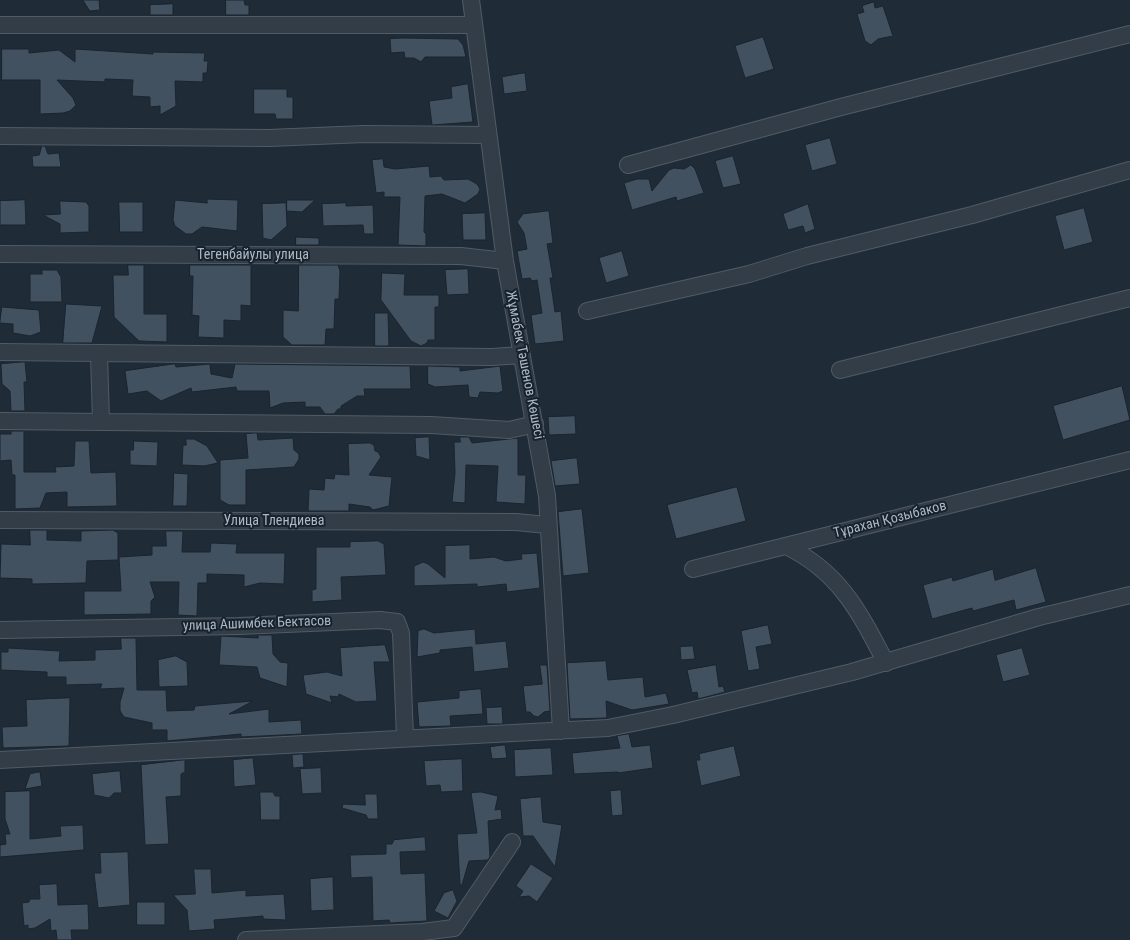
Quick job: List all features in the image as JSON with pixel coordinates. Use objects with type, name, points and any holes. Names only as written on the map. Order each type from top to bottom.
[{"type":"street","name":"Жұмабек Тәшенов Көшесі","points":[[471,0],[487,135],[505,261],[547,496],[547,525],[561,731]]},
{"type":"street","points":[[0,24],[474,25]]},
{"type":"street","points":[[628,165],[841,107],[1130,34]]},
{"type":"street","points":[[0,136],[270,138],[364,134],[487,135]]},
{"type":"street","points":[[587,311],[749,274],[807,256],[972,216],[1130,170]]},
{"type":"street","name":"Тегенбайулы улица","points":[[0,254],[461,256],[505,261]]},
{"type":"street","points":[[840,370],[1130,298]]},
{"type":"street","points":[[0,352],[492,358],[521,355]]},
{"type":"street","points":[[99,354],[101,422]]},
{"type":"street","points":[[0,420],[431,424],[509,430],[535,424]]},
{"type":"street","name":"Тұрахан Қозыбаков","points":[[693,569],[1130,460]]},
{"type":"street","name":"Улица Тлендиева","points":[[0,520],[516,522],[547,525]]},
{"type":"street","points":[[786,546],[806,556],[830,576],[860,614],[886,663]]},
{"type":"street","points":[[0,760],[608,728],[673,716],[886,663],[1039,617],[1130,595]]},
{"type":"street","name":"улица Ашимбек Бектасов","points":[[0,630],[239,626],[380,620],[397,622],[401,634],[405,738]]},
{"type":"street","points":[[246,940],[422,932],[454,928],[512,842]]},
{"type":"building","points":[[83,0],[99,0],[100,10],[90,11]]},
{"type":"building","points":[[226,0],[244,0],[245,5],[249,5],[249,15],[226,15]]},
{"type":"building","points":[[874,2],[875,8],[883,6],[893,36],[878,39],[871,45],[865,41],[857,14],[864,12],[862,6]]},
{"type":"building","points":[[173,4],[173,15],[150,15],[150,5]]},
{"type":"building","points":[[763,37],[774,69],[745,78],[735,46]]},
{"type":"building","points":[[390,39],[458,39],[463,45],[466,57],[425,57],[421,62],[414,58],[405,58],[404,52],[391,53]]},
{"type":"building","points":[[2,49],[29,49],[29,53],[59,50],[75,62],[75,49],[153,54],[153,52],[205,53],[204,61],[208,61],[207,73],[203,73],[203,82],[175,81],[176,106],[160,115],[160,106],[150,107],[150,97],[132,96],[133,80],[105,79],[105,82],[57,80],[73,98],[76,105],[70,111],[63,113],[40,114],[40,80],[2,80]]},
{"type":"building","points":[[525,73],[527,91],[504,94],[502,77]]},
{"type":"building","points":[[468,84],[473,122],[432,125],[429,101],[452,98],[451,87]]},
{"type":"building","points":[[254,89],[287,89],[287,97],[293,97],[293,119],[276,119],[275,114],[254,114]]},
{"type":"building","points":[[830,138],[837,164],[812,171],[805,145]]},
{"type":"building","points":[[42,146],[45,146],[48,154],[59,153],[61,167],[33,167],[32,156],[39,155]]},
{"type":"building","points":[[733,156],[741,184],[723,188],[715,161]]},
{"type":"building","points":[[383,159],[384,167],[395,169],[429,166],[430,177],[441,176],[444,180],[468,179],[477,184],[480,189],[478,194],[465,203],[442,194],[425,196],[424,232],[426,234],[426,246],[398,245],[400,197],[384,197],[384,192],[376,193],[372,160]]},
{"type":"building","points":[[691,165],[695,169],[704,193],[677,201],[676,197],[632,210],[624,183],[637,179],[649,179],[652,191],[669,170],[674,168],[684,169]]},
{"type":"building","points":[[207,199],[238,200],[237,231],[202,227],[192,234],[186,234],[175,226],[173,220],[175,200],[207,203]]},
{"type":"building","points":[[25,200],[26,225],[0,225],[0,201]]},
{"type":"building","points":[[287,200],[315,200],[302,212],[287,211]]},
{"type":"building","points":[[60,201],[86,202],[89,206],[89,232],[60,233],[60,224],[43,215],[60,214]]},
{"type":"building","points":[[119,202],[143,202],[143,232],[120,232]]},
{"type":"building","points":[[286,203],[287,226],[271,240],[263,238],[262,204]]},
{"type":"building","points":[[346,203],[346,206],[373,205],[374,234],[364,234],[363,225],[323,226],[322,204]]},
{"type":"building","points":[[808,204],[815,229],[805,233],[803,226],[788,230],[783,214]]},
{"type":"building","points":[[1084,208],[1093,242],[1064,250],[1055,216]]},
{"type":"building","points":[[549,211],[553,243],[547,244],[553,278],[550,278],[555,312],[561,311],[564,341],[535,344],[531,315],[542,313],[537,280],[532,281],[530,278],[522,279],[517,251],[527,249],[524,233],[517,222],[523,214]]},
{"type":"building","points":[[485,213],[486,240],[463,240],[462,214]]},
{"type":"building","points":[[296,237],[319,238],[319,245],[296,245]]},
{"type":"building","points":[[622,251],[629,276],[606,283],[599,258]]},
{"type":"building","points":[[128,265],[144,265],[144,314],[167,314],[167,342],[139,341],[114,317],[113,275],[128,275]]},
{"type":"building","points":[[190,265],[251,265],[251,306],[241,305],[241,321],[224,320],[224,338],[198,337],[199,316],[192,315],[193,276],[190,276]]},
{"type":"building","points":[[299,265],[338,265],[340,271],[339,299],[335,299],[334,329],[326,329],[325,345],[292,345],[283,337],[283,310],[298,311]]},
{"type":"building","points":[[468,269],[469,294],[447,295],[445,270]]},
{"type":"building","points":[[42,270],[57,270],[61,277],[62,302],[30,302],[30,274],[42,274]]},
{"type":"building","points":[[382,273],[405,274],[404,295],[439,295],[439,307],[435,307],[435,340],[428,340],[427,343],[421,346],[411,341],[381,300]]},
{"type":"building","points":[[66,304],[102,306],[92,343],[63,343]]},
{"type":"building","points":[[2,307],[39,310],[41,332],[30,336],[13,333],[13,324],[0,323]]},
{"type":"building","points":[[375,313],[388,313],[389,346],[375,346]]},
{"type":"building","points":[[25,362],[27,382],[24,382],[25,411],[11,411],[10,391],[2,384],[1,364]]},
{"type":"building","points":[[175,364],[176,367],[210,364],[211,374],[232,378],[235,364],[410,366],[411,389],[364,389],[365,396],[357,396],[341,406],[341,409],[338,409],[334,414],[325,414],[320,407],[305,407],[305,402],[283,403],[270,408],[269,391],[237,391],[236,387],[192,392],[191,388],[161,401],[147,391],[128,394],[125,371]]},
{"type":"building","points":[[428,366],[460,367],[460,371],[500,366],[503,391],[498,393],[480,392],[478,398],[469,397],[468,385],[435,387],[428,384]]},
{"type":"building","points":[[1122,386],[1130,420],[1063,440],[1053,406]]},
{"type":"building","points":[[575,416],[576,434],[549,435],[548,417]]},
{"type":"building","points":[[11,431],[24,431],[24,472],[56,472],[55,467],[74,466],[75,441],[89,441],[91,473],[116,472],[117,506],[67,507],[67,492],[46,493],[40,508],[15,509],[15,475],[12,475],[11,460],[0,461],[0,434],[11,434]]},
{"type":"building","points":[[257,433],[258,440],[293,438],[294,450],[299,454],[299,459],[294,467],[246,470],[246,505],[229,505],[220,500],[220,460],[248,458],[246,434]]},
{"type":"building","points":[[429,437],[430,460],[416,456],[415,438]]},
{"type":"building","points":[[460,437],[469,437],[472,443],[518,438],[518,475],[526,475],[525,504],[496,502],[498,466],[466,465],[465,503],[452,502],[455,473],[454,442],[460,442]]},
{"type":"building","points":[[186,439],[194,439],[207,446],[218,463],[204,466],[182,465],[183,445],[186,445]]},
{"type":"building","points":[[134,441],[158,442],[157,466],[130,465],[130,450],[133,450]]},
{"type":"building","points":[[370,443],[374,445],[375,451],[381,457],[369,475],[392,477],[389,506],[373,510],[370,507],[349,504],[349,511],[308,511],[309,489],[324,490],[325,478],[334,479],[335,474],[349,475],[348,444]]},
{"type":"building","points":[[577,458],[580,484],[555,486],[551,461]]},
{"type":"building","points":[[174,473],[188,474],[187,506],[173,506]]},
{"type":"building","points":[[737,487],[746,521],[676,539],[667,505]]},
{"type":"building","points":[[582,509],[589,573],[563,576],[558,512]]},
{"type":"building","points":[[30,530],[47,530],[47,540],[81,541],[81,531],[113,530],[118,533],[118,560],[87,561],[86,583],[32,584],[32,579],[0,578],[1,544],[30,545]]},
{"type":"building","points":[[166,531],[183,531],[182,552],[210,552],[211,543],[237,544],[236,553],[285,553],[284,584],[260,583],[244,587],[244,575],[207,574],[207,583],[198,583],[197,616],[178,615],[179,582],[150,582],[155,597],[151,601],[151,614],[84,615],[84,591],[121,591],[119,557],[152,555],[152,546],[166,546]]},
{"type":"building","points":[[378,541],[384,544],[386,575],[341,577],[342,600],[312,602],[312,590],[316,589],[316,547],[350,547],[350,542]]},
{"type":"building","points":[[470,545],[470,559],[494,557],[506,561],[522,559],[521,554],[537,553],[540,588],[507,592],[506,584],[477,587],[477,584],[414,586],[414,566],[423,562],[445,578],[445,546]]},
{"type":"building","points":[[1036,568],[1046,602],[1016,610],[1014,600],[973,611],[972,608],[932,619],[923,585],[952,577],[953,581],[993,569],[995,580]]},
{"type":"building","points":[[768,625],[772,644],[756,647],[760,669],[748,671],[741,631]]},
{"type":"building","points":[[424,629],[434,633],[475,629],[476,644],[506,641],[509,668],[474,672],[472,647],[440,650],[440,653],[417,657],[418,631]]},
{"type":"building","points":[[258,635],[272,635],[273,654],[280,662],[288,663],[287,687],[260,678],[257,667],[219,665],[221,636],[258,638]]},
{"type":"building","points":[[121,638],[136,638],[137,690],[166,690],[167,711],[194,710],[195,706],[253,701],[229,714],[269,709],[269,722],[301,720],[302,734],[241,737],[241,734],[167,741],[167,730],[152,730],[152,723],[124,717],[120,711],[120,702],[124,688],[100,689],[102,684],[66,685],[66,677],[47,677],[47,672],[1,670],[1,652],[8,652],[8,648],[60,651],[59,661],[95,660],[95,650],[121,649]]},
{"type":"building","points":[[385,645],[390,662],[374,662],[377,701],[356,702],[339,694],[338,697],[330,696],[332,703],[306,694],[303,675],[327,672],[342,676],[340,648]]},
{"type":"building","points":[[693,646],[695,659],[681,660],[680,647]]},
{"type":"building","points":[[1022,648],[1030,675],[1003,682],[996,655]]},
{"type":"building","points":[[176,656],[187,662],[188,686],[159,687],[158,660]]},
{"type":"building","points":[[606,661],[608,680],[643,677],[645,697],[666,693],[669,704],[632,710],[606,701],[607,718],[570,719],[567,663]]},
{"type":"building","points":[[540,665],[547,665],[550,711],[544,712],[538,717],[530,712],[526,712],[523,686],[542,684]]},
{"type":"building","points":[[716,665],[719,687],[723,686],[725,692],[698,699],[697,692],[692,693],[687,670]]},
{"type":"building","points":[[481,689],[483,714],[450,716],[451,726],[419,727],[417,702],[459,698],[459,691]]},
{"type":"building","points":[[70,698],[69,746],[3,748],[2,727],[27,726],[26,700]]},
{"type":"building","points":[[502,707],[503,724],[487,724],[486,708]]},
{"type":"building","points":[[629,734],[632,747],[650,745],[653,768],[618,773],[574,774],[572,753],[620,748],[617,736]]},
{"type":"building","points":[[505,745],[507,758],[492,759],[490,747]]},
{"type":"building","points":[[734,746],[741,776],[701,786],[696,760],[700,760],[699,754]]},
{"type":"building","points":[[551,748],[553,775],[515,777],[514,750]]},
{"type":"building","points":[[303,754],[304,767],[293,768],[292,755]]},
{"type":"building","points":[[253,758],[256,785],[234,787],[233,760]]},
{"type":"building","points":[[462,759],[463,791],[441,792],[440,785],[426,786],[424,761]]},
{"type":"building","points":[[185,760],[185,772],[181,774],[181,796],[166,797],[169,844],[145,845],[141,765]]},
{"type":"building","points":[[321,768],[322,793],[302,794],[300,769]]},
{"type":"building","points":[[120,771],[122,793],[114,793],[109,798],[94,795],[92,774]]},
{"type":"building","points":[[40,772],[42,786],[25,789],[30,774]]},
{"type":"building","points":[[621,790],[623,815],[612,816],[610,791]]},
{"type":"building","points":[[30,791],[30,839],[61,836],[60,826],[83,825],[84,850],[0,857],[0,845],[6,844],[5,834],[10,834],[5,819],[5,792]]},
{"type":"building","points":[[260,792],[273,792],[275,796],[280,796],[280,820],[261,820]]},
{"type":"building","points":[[481,792],[498,796],[495,810],[501,809],[502,819],[488,821],[490,857],[488,860],[469,861],[462,885],[460,885],[457,834],[477,833],[471,793]]},
{"type":"building","points":[[365,794],[377,794],[378,819],[368,819],[366,815],[342,808],[343,804],[365,805]]},
{"type":"building","points":[[541,797],[543,822],[562,825],[555,867],[533,836],[523,836],[520,799]]},
{"type":"building","points":[[425,837],[426,851],[400,852],[401,874],[425,873],[427,921],[390,923],[389,920],[373,921],[372,877],[351,878],[350,855],[386,854],[386,844],[392,844],[394,840]]},
{"type":"building","points":[[128,852],[130,905],[98,908],[94,873],[101,873],[100,853]]},
{"type":"building","points":[[531,864],[553,878],[537,902],[529,896],[519,897],[523,891],[516,886]]},
{"type":"building","points":[[194,869],[211,869],[212,893],[246,890],[246,896],[284,894],[286,920],[263,919],[263,916],[214,920],[215,929],[189,931],[187,910],[173,895],[195,894]]},
{"type":"building","points":[[333,877],[334,910],[311,911],[310,879]]},
{"type":"building","points":[[57,884],[58,905],[88,904],[89,930],[71,930],[72,940],[57,940],[56,930],[51,931],[50,919],[35,928],[28,929],[28,925],[24,926],[22,903],[29,902],[30,899],[40,899],[39,885]]},
{"type":"building","points":[[453,890],[457,901],[448,918],[434,911],[444,893]]},
{"type":"building","points":[[137,902],[165,902],[165,925],[137,925]]}]
